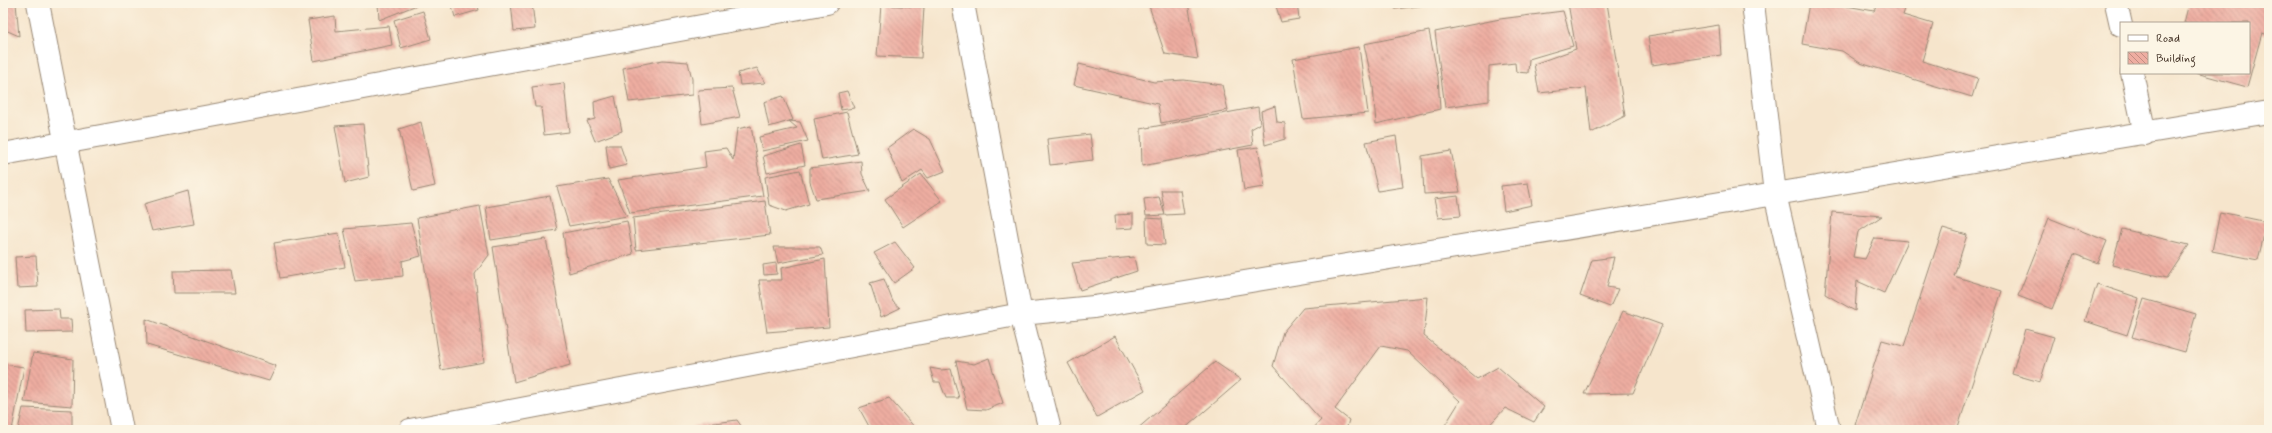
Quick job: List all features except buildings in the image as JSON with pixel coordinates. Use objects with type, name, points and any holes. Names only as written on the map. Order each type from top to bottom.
[{"type":"street","points":[[38,3],[64,142],[122,430]]},
{"type":"street","points":[[3,154],[828,3]]},
{"type":"street","points":[[963,3],[1021,314],[1050,430]]},
{"type":"street","points":[[1753,3],[1775,194],[1829,430]]},
{"type":"street","points":[[2116,3],[2120,22]]},
{"type":"street","points":[[2132,74],[2145,134]]},
{"type":"street","points":[[410,430],[1021,314],[1094,307],[2145,134],[2269,112]]}]
